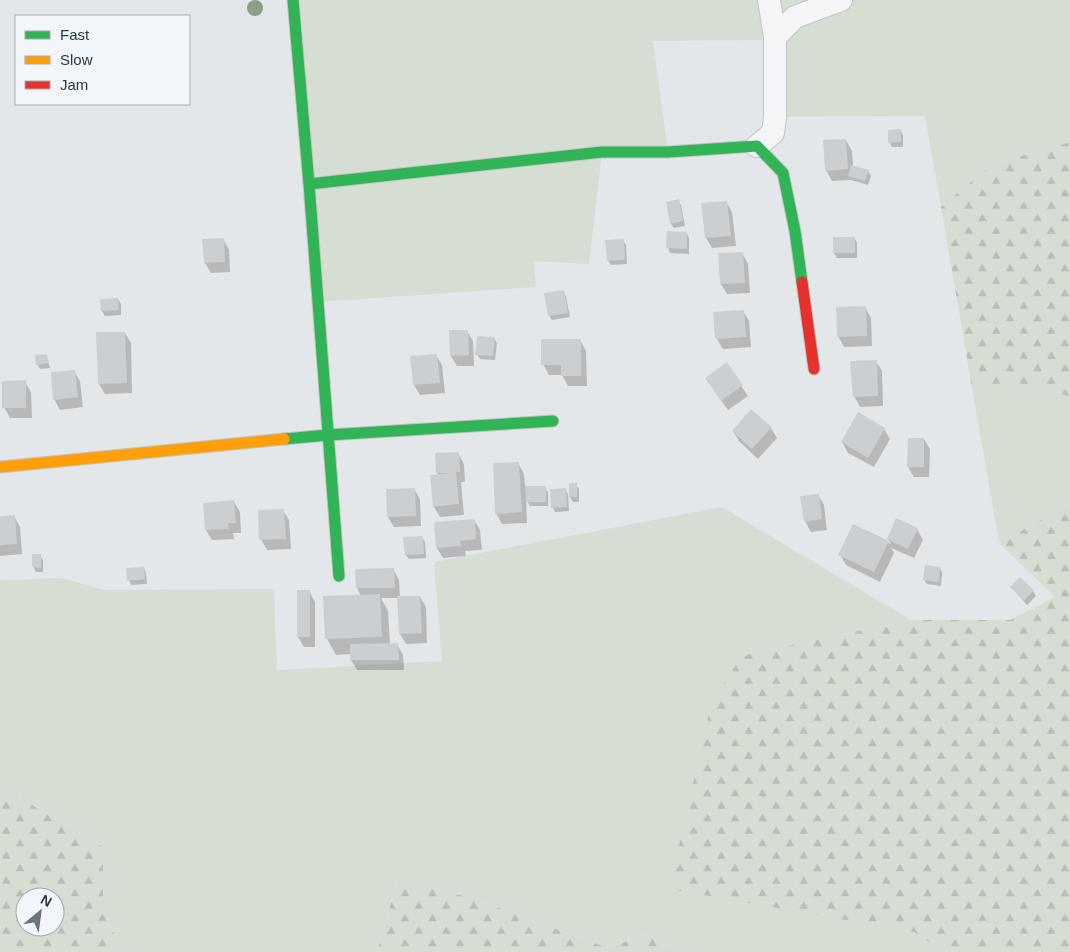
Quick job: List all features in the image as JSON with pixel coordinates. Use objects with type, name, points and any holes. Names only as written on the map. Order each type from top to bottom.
[{"type":"street","points":[[293,0],[339,576]]},
{"type":"street","points":[[309,184],[602,152],[668,152],[757,146],[773,133],[775,117],[775,37],[769,0]]},
{"type":"street","points":[[775,37],[795,17],[841,0]]},
{"type":"street","points":[[757,146],[783,173],[795,232],[814,370]]},
{"type":"street","points":[[0,467],[328,435],[553,422]]},
{"type":"green space","points":[[293,0],[1070,0],[1070,142],[993,164],[941,207],[925,116],[775,117],[764,40],[653,41],[668,152],[602,152],[589,264],[534,261],[536,287],[318,302]]},
{"type":"green space","points":[[1070,142],[1070,397],[1039,386],[972,388],[941,207],[993,164]]},
{"type":"green space","points":[[1039,386],[1070,397],[1070,504],[999,543],[972,388]]},
{"type":"green space","points":[[1070,504],[1070,952],[943,952],[914,932],[669,889],[711,705],[741,656],[911,620],[1010,620],[1055,597],[999,543]]},
{"type":"green space","points":[[722,507],[911,620],[741,656],[915,932],[943,952],[679,952],[646,934],[608,948],[475,899],[398,879],[377,952],[125,952],[102,914],[103,847],[0,786],[0,580],[62,578],[104,590],[274,589],[277,670],[442,661],[434,562]]},
{"type":"green space","points":[[0,786],[103,847],[103,914],[125,952],[0,952]]},
{"type":"green space","points":[[398,879],[475,899],[608,948],[646,934],[679,952],[377,952]]},
{"type":"building","points":[[901,129],[901,142],[888,143],[888,130]]},
{"type":"building","points":[[846,139],[848,169],[825,171],[823,140]]},
{"type":"building","points":[[851,165],[869,170],[865,181],[848,176]]},
{"type":"building","points":[[679,199],[683,221],[670,224],[666,202]]},
{"type":"building","points":[[727,201],[731,236],[705,238],[701,203]]},
{"type":"building","points":[[667,231],[687,232],[687,249],[666,248]]},
{"type":"building","points":[[833,237],[855,237],[855,253],[833,253]]},
{"type":"building","points":[[224,238],[225,262],[204,263],[202,239]]},
{"type":"building","points":[[624,239],[625,260],[607,261],[605,240]]},
{"type":"building","points":[[743,252],[745,283],[720,284],[718,253]]},
{"type":"building","points":[[564,290],[568,313],[548,316],[544,293]]},
{"type":"building","points":[[118,298],[119,310],[101,311],[100,299]]},
{"type":"building","points":[[866,306],[867,336],[837,337],[836,307]]},
{"type":"building","points":[[744,310],[746,337],[715,339],[713,312]]},
{"type":"building","points":[[449,330],[468,330],[469,355],[450,356]]},
{"type":"building","points":[[96,332],[125,332],[127,383],[98,384]]},
{"type":"building","points":[[477,336],[495,337],[493,356],[475,355]]},
{"type":"building","points":[[541,339],[581,339],[581,376],[561,376],[561,365],[541,365]]},
{"type":"building","points":[[47,354],[49,363],[36,365],[35,355]]},
{"type":"building","points":[[437,354],[440,383],[413,385],[410,356]]},
{"type":"building","points":[[877,360],[878,396],[853,397],[850,361]]},
{"type":"building","points":[[727,362],[743,385],[721,401],[705,378]]},
{"type":"building","points":[[75,370],[78,397],[53,400],[51,372]]},
{"type":"building","points":[[26,380],[26,408],[2,408],[2,381]]},
{"type":"building","points":[[751,409],[772,427],[752,449],[732,431]]},
{"type":"building","points":[[858,412],[885,428],[868,458],[841,442]]},
{"type":"building","points":[[908,438],[924,438],[924,467],[907,467]]},
{"type":"building","points":[[459,452],[460,472],[456,472],[459,504],[433,507],[430,475],[451,473],[436,473],[435,453]]},
{"type":"building","points":[[519,462],[522,512],[495,514],[493,463]]},
{"type":"building","points":[[569,483],[577,483],[577,497],[569,497]]},
{"type":"building","points":[[525,486],[546,486],[546,502],[526,502]]},
{"type":"building","points":[[415,488],[416,516],[387,517],[386,489]]},
{"type":"building","points":[[566,488],[567,507],[551,508],[550,489]]},
{"type":"building","points":[[819,494],[822,519],[804,522],[800,496]]},
{"type":"building","points":[[234,500],[236,523],[228,523],[229,529],[205,530],[203,503]]},
{"type":"building","points":[[284,509],[286,539],[259,540],[258,510]]},
{"type":"building","points":[[15,515],[17,544],[0,545],[0,516]]},
{"type":"building","points":[[896,518],[918,528],[908,549],[887,539]]},
{"type":"building","points":[[475,519],[476,539],[460,541],[461,546],[436,548],[434,522]]},
{"type":"building","points":[[853,524],[889,541],[874,572],[838,555]]},
{"type":"building","points":[[423,536],[424,554],[405,555],[403,537]]},
{"type":"building","points":[[32,554],[41,554],[41,568],[32,567]]},
{"type":"building","points":[[925,565],[940,567],[939,582],[923,580]]},
{"type":"building","points":[[144,567],[145,579],[127,581],[126,568]]},
{"type":"building","points":[[394,568],[395,588],[356,588],[355,569]]},
{"type":"building","points":[[1020,577],[1034,590],[1024,601],[1010,587]]},
{"type":"building","points":[[297,590],[310,590],[310,637],[297,637]]},
{"type":"building","points":[[380,594],[382,637],[325,639],[323,596]]},
{"type":"building","points":[[397,596],[420,596],[422,633],[399,634]]},
{"type":"building","points":[[398,643],[399,660],[350,660],[350,644]]},
{"type":"traffic: fast","points":[[293,0],[339,576]]},
{"type":"traffic: fast","points":[[309,184],[602,152],[668,152],[757,146],[783,173],[795,231],[802,282]]},
{"type":"traffic: fast","points":[[284,439],[553,421]]},
{"type":"traffic: slow","points":[[0,467],[284,439]]},
{"type":"traffic: jam","points":[[802,282],[814,369]]}]
